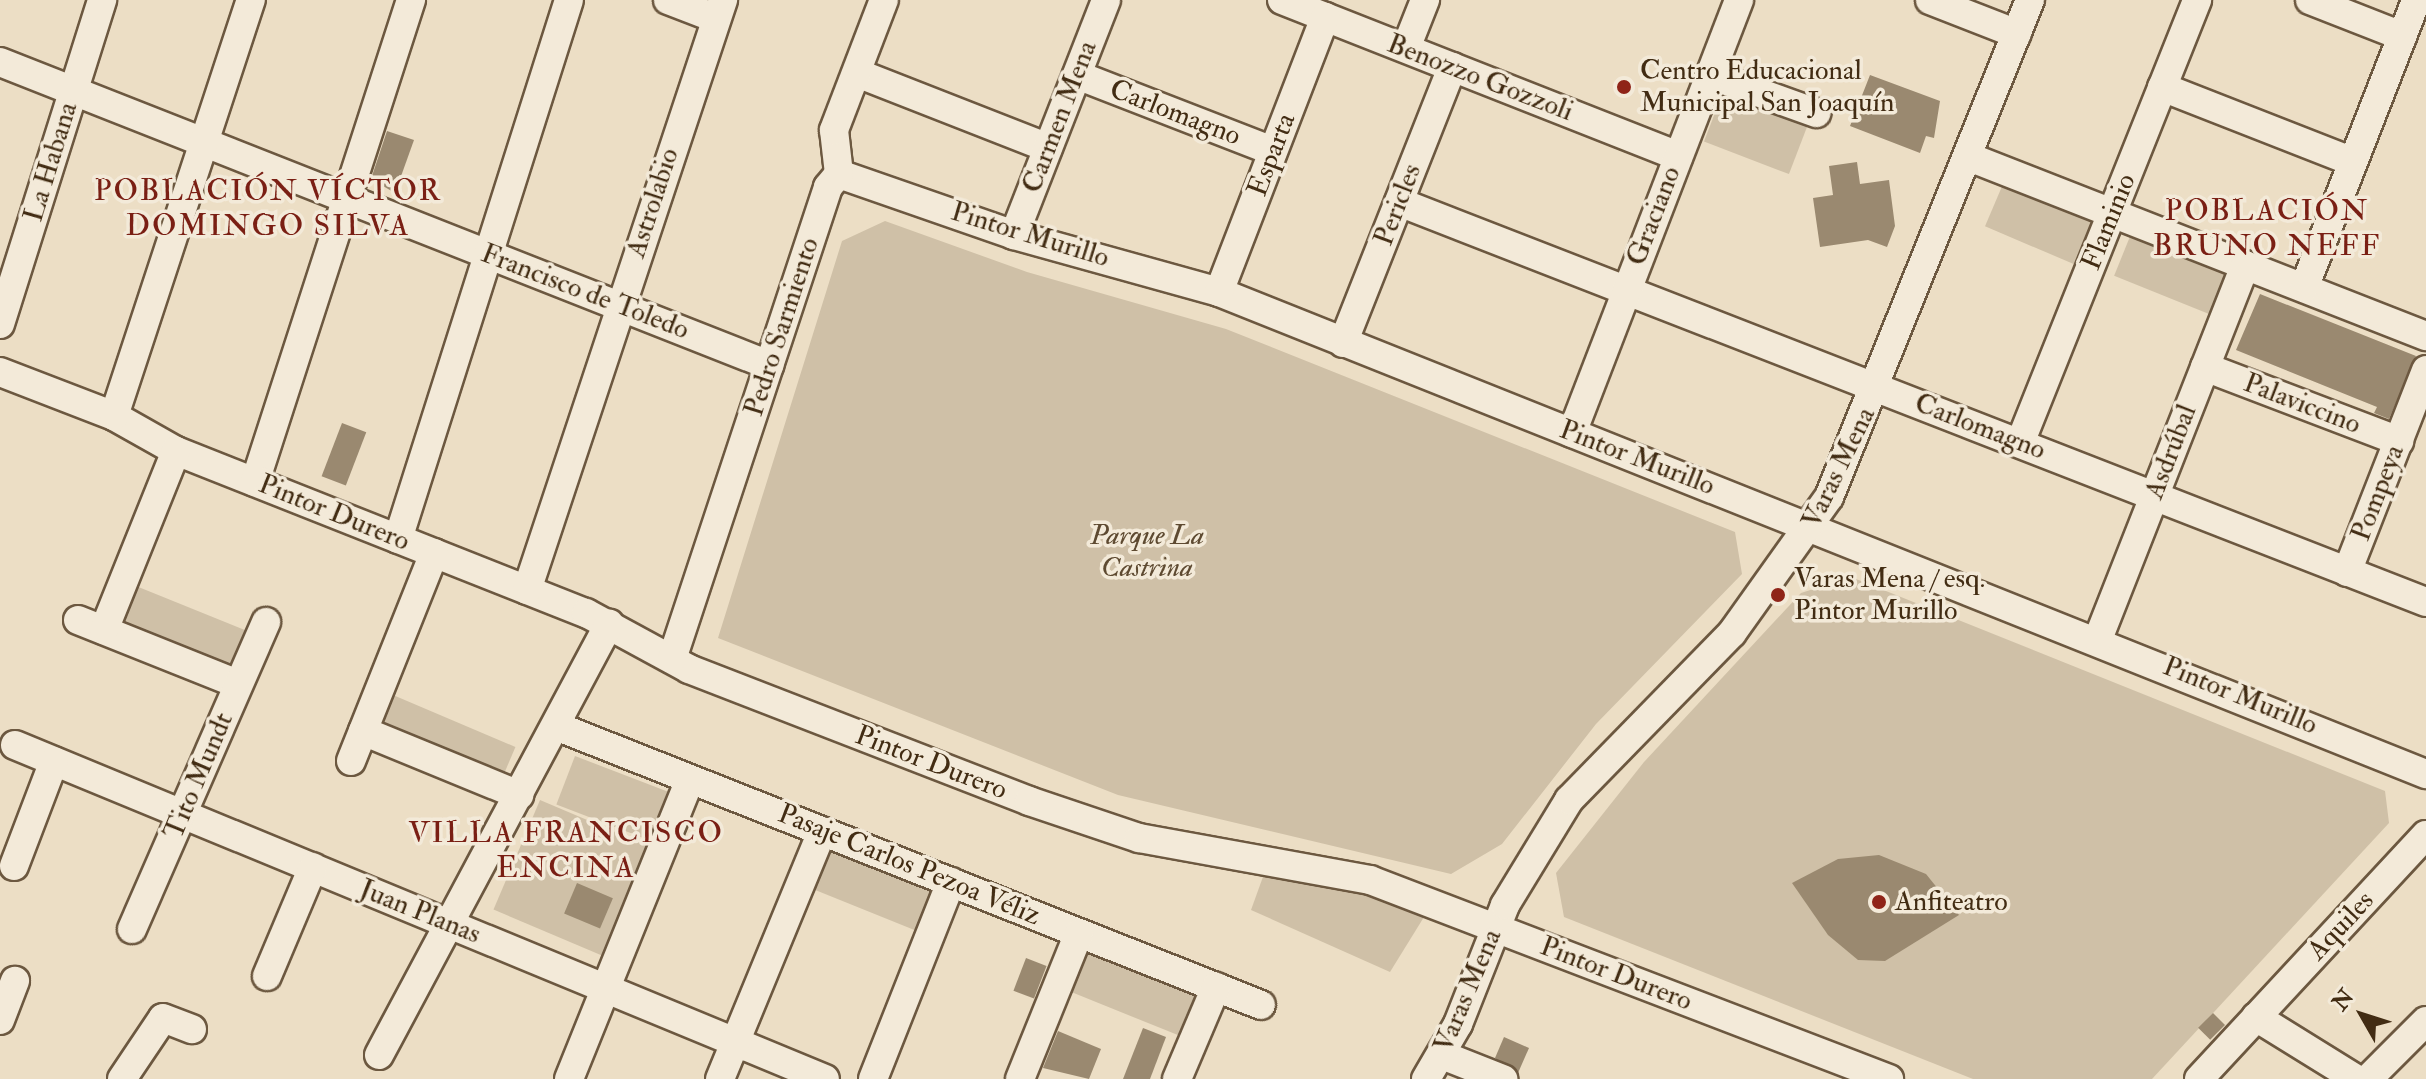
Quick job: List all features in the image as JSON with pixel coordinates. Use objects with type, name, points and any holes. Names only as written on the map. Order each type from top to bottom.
[{"type":"street","name":"La Habana","points":[[0,324],[102,0]]},
{"type":"street","points":[[114,416],[251,0]]},
{"type":"street","points":[[255,482],[411,0]]},
{"type":"street","points":[[398,539],[569,0]]},
{"type":"street","points":[[668,0],[719,9]]},
{"type":"street","name":"Pedro Sarmiento","points":[[672,659],[769,365],[839,174],[832,140],[884,0]]},
{"type":"street","name":"Benozzo Gozzoli","points":[[1282,0],[1678,156]]},
{"type":"street","points":[[1406,48],[1425,0]]},
{"type":"street","name":"Graciano","points":[[1572,433],[1739,0]]},
{"type":"street","points":[[1930,0],[2017,34]]},
{"type":"street","name":"Varas Mena","points":[[1426,1079],[1442,1055],[1494,928],[1582,783],[1732,633],[1813,527],[1878,388],[2030,0]]},
{"type":"street","name":"Flaminio","points":[[2020,443],[2197,0]]},
{"type":"street","points":[[2310,0],[2402,36]]},
{"type":"street","points":[[2304,288],[2416,0]]},
{"type":"street","name":"Carmen Mena","points":[[1014,235],[1077,75],[1097,3]]},
{"type":"street","name":"Astrolabio","points":[[527,590],[719,9]]},
{"type":"street","name":"Esparta","points":[[1219,292],[1325,17]]},
{"type":"street","name":"Francisco de Toledo","points":[[0,62],[769,365]]},
{"type":"street","name":"Pericles","points":[[1343,343],[1452,67]]},
{"type":"street","points":[[857,73],[1048,148]]},
{"type":"street","name":"Carlomagno","points":[[1077,75],[1273,151]]},
{"type":"street","points":[[1710,75],[1816,113]]},
{"type":"street","points":[[2162,87],[2353,162]]},
{"type":"street","points":[[1969,157],[2426,336]]},
{"type":"street","name":"Pintor Murillo","points":[[839,174],[1014,235],[1219,292],[2098,639],[2426,774]]},
{"type":"street","name":"Carlomagno","points":[[1399,202],[1627,287],[2426,602]]},
{"type":"street","name":"Asdrúbal","points":[[2098,639],[2245,265]]},
{"type":"street","name":"Palaviccino","points":[[2205,367],[2399,441]]},
{"type":"street","name":"Pompeya","points":[[2347,572],[2426,370]]},
{"type":"street","name":"Pintor Durero","points":[[0,372],[114,416],[172,461],[255,482],[609,624],[672,659],[1112,831],[1350,874],[1889,1079]]},
{"type":"street","points":[[172,461],[91,625],[238,684]]},
{"type":"street","points":[[351,761],[434,553]]},
{"type":"street","name":"Tito Mundt","points":[[132,929],[266,622]]},
{"type":"street","points":[[379,1055],[609,624]]},
{"type":"street","name":"Pasaje Carlos Pezoa Véliz","points":[[556,726],[1261,1005]]},
{"type":"street","points":[[363,731],[519,795]]},
{"type":"street","name":"Juan Planas","points":[[15,745],[825,1079]]},
{"type":"street","points":[[14,866],[54,761]]},
{"type":"street","points":[[569,1079],[690,779]]},
{"type":"street","points":[[720,1079],[822,831]]},
{"type":"street","name":"Aquiles","points":[[2256,1017],[2426,835]]},
{"type":"street","points":[[267,976],[313,867]]},
{"type":"street","points":[[873,1079],[951,882]]},
{"type":"street","points":[[1020,1079],[1079,933]]},
{"type":"street","points":[[0,1020],[15,981]]},
{"type":"street","points":[[1177,1079],[1216,987]]},
{"type":"street","points":[[2199,1079],[2256,1017],[2356,1079]]},
{"type":"street","points":[[122,1079],[163,1018],[192,1029]]},
{"type":"street","points":[[2368,1079],[2426,1021]]},
{"type":"street","points":[[1442,1055],[1503,1079]]},
{"type":"green space","points":[[1723,92],[1808,125],[1789,174],[1704,141]]},
{"type":"green space","points":[[2003,184],[2097,224],[2079,266],[1985,226]]},
{"type":"green space","name":"Parque La Castrina","points":[[885,221],[1027,272],[1226,329],[1735,532],[1742,574],[1596,724],[1502,844],[1451,874],[1118,795],[718,638],[842,241]]},
{"type":"green space","points":[[2131,234],[2226,273],[2210,314],[2114,276]]},
{"type":"green space","points":[[1851,577],[2385,791],[2389,823],[2152,1079],[1973,1079],[1564,917],[1556,873],[1644,762],[1801,593]]},
{"type":"green space","points":[[136,586],[251,632],[233,676],[118,630]]},
{"type":"green space","points":[[393,695],[515,747],[501,781],[379,729]]},
{"type":"green space","points":[[575,756],[667,791],[649,840],[556,805]]},
{"type":"green space","points":[[540,800],[651,847],[605,957],[494,910]]},
{"type":"green space","points":[[827,843],[935,887],[917,931],[809,888]]},
{"type":"green space","points":[[1264,874],[1359,889],[1424,917],[1390,972],[1251,910]]},
{"type":"green space","points":[[1091,945],[1201,990],[1182,1037],[1072,992]]},
{"type":"building","points":[[1870,75],[1940,101],[1934,138],[1926,136],[1920,153],[1850,126]]},
{"type":"building","points":[[387,131],[414,140],[395,193],[371,179]]},
{"type":"building","points":[[1857,162],[1860,184],[1889,180],[1895,226],[1887,247],[1868,240],[1820,247],[1813,198],[1833,195],[1829,166]]},
{"type":"building","points":[[2260,294],[2416,356],[2389,419],[2374,413],[2377,407],[2236,350]]},
{"type":"building","points":[[342,423],[366,432],[346,486],[322,476]]},
{"type":"building","name":"Anfiteatro","points":[[1879,855],[1926,874],[1959,915],[1885,961],[1858,960],[1828,935],[1792,883],[1838,859]]},
{"type":"building","points":[[577,883],[613,898],[600,929],[564,913]]},
{"type":"building","points":[[1026,958],[1047,966],[1034,999],[1013,991]]},
{"type":"building","points":[[2213,1013],[2225,1025],[2210,1040],[2198,1028]]},
{"type":"building","points":[[1143,1028],[1166,1037],[1150,1079],[1123,1079]]},
{"type":"building","points":[[1058,1031],[1101,1049],[1089,1079],[1043,1068]]},
{"type":"building","points":[[1504,1037],[1529,1048],[1518,1073],[1495,1058]]},
{"type":"place","name":"Centro Educacional Municipal San Joaquín","points":[[1624,87]]},
{"type":"place","name":"Varas Mena / esq. Pintor Murillo","points":[[1778,595]]},
{"type":"place","name":"Anfiteatro","points":[[1879,902]]},
{"type":"district","name":"POBLACIÓN VÍCTOR DOMINGO SILVA","points":[[268,208]]},
{"type":"district","name":"POBLACIÓN BRUNO NEFF","points":[[2267,228]]},
{"type":"district","name":"VILLA FRANCISCO ENCINA","points":[[566,850]]}]
